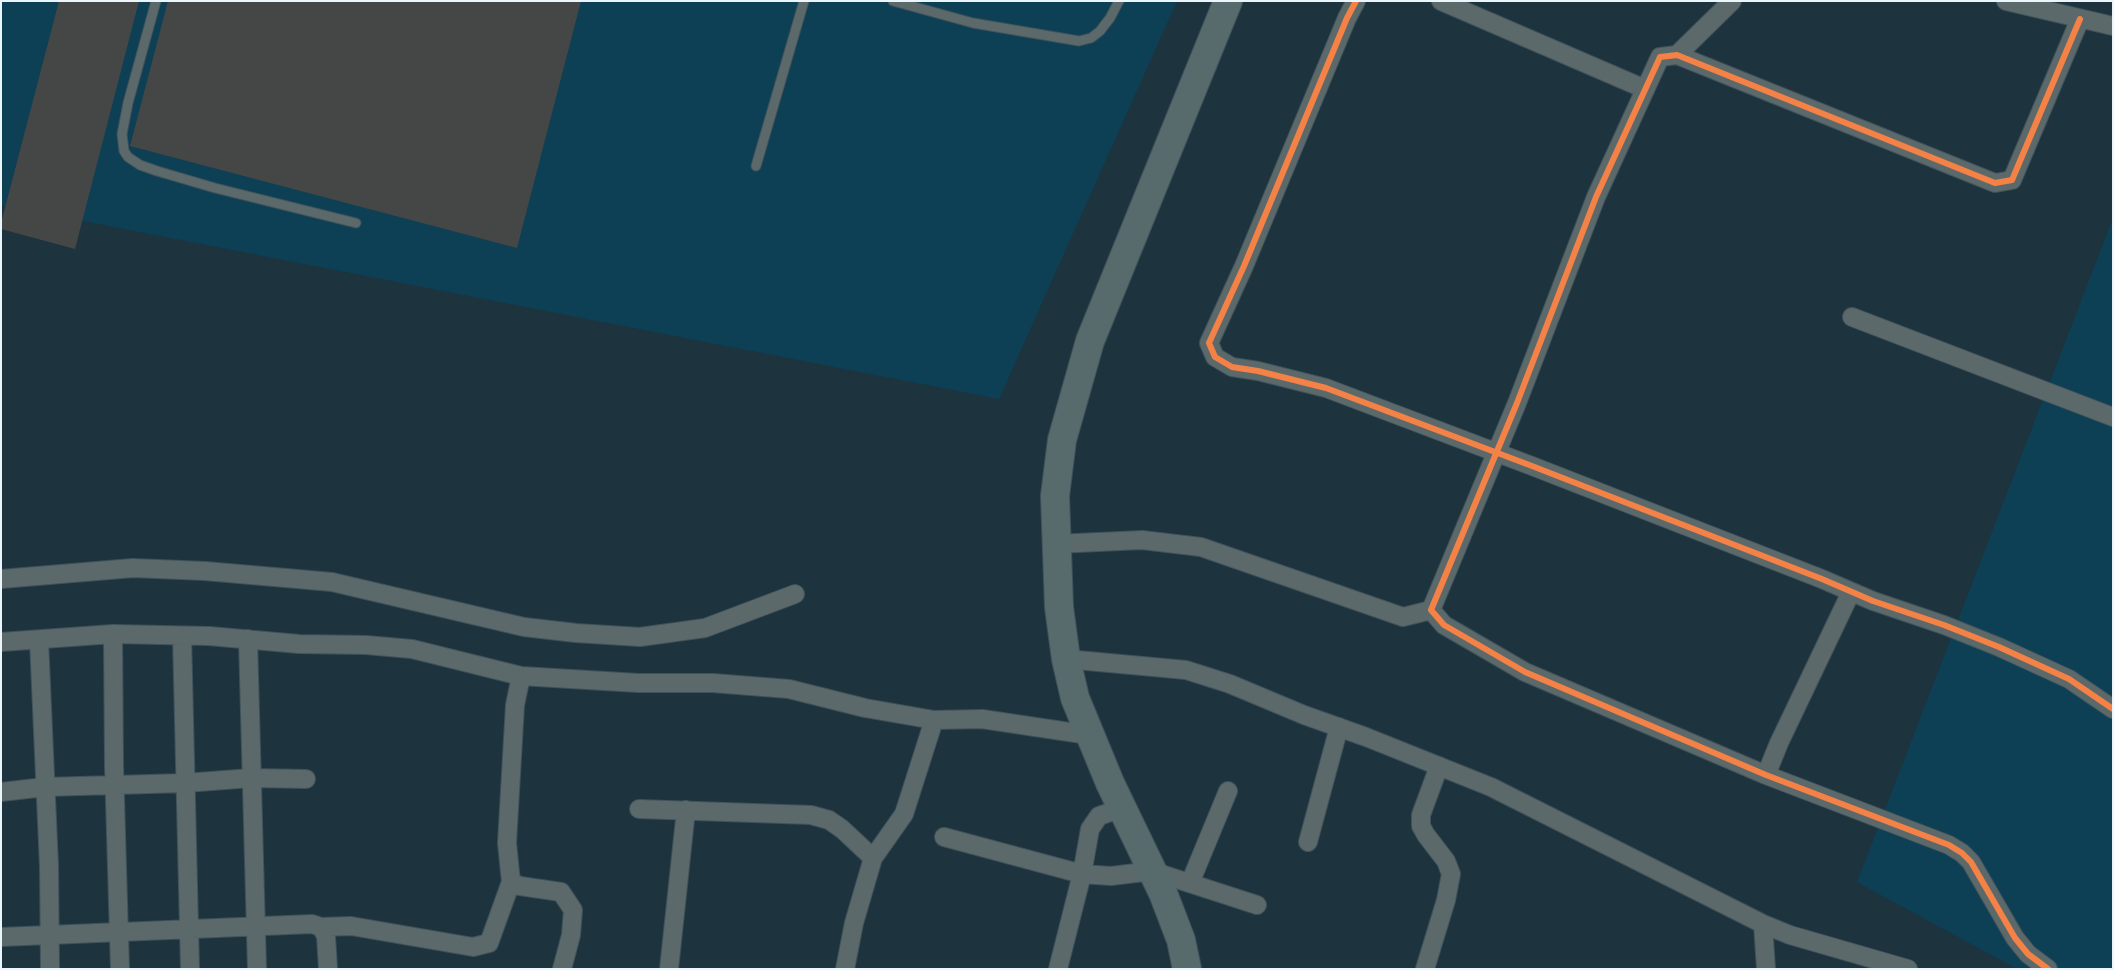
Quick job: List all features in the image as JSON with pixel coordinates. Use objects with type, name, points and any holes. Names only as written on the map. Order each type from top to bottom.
[{"type":"main road","points":[[1186,969],[1181,940],[1152,871],[1089,735],[1076,698],[1066,659],[1058,607],[1054,496],[1062,440],[1090,341],[1228,1]]},
{"type":"street","points":[[1356,1],[1343,27],[1244,266],[1209,343],[1215,356],[1232,367],[1258,371],[1326,388],[1559,476],[1873,601],[1944,624],[2069,680],[2113,709]]},
{"type":"street","points":[[1442,1],[1645,89]]},
{"type":"street","points":[[1678,55],[1732,1]]},
{"type":"street","points":[[2006,1],[2113,26]]},
{"type":"street","points":[[1431,610],[1497,454],[1596,198],[1660,57],[1678,55],[1995,183],[2012,180],[2080,19]]},
{"type":"street","points":[[1852,317],[2113,417]]},
{"type":"street","points":[[1055,544],[1142,540],[1201,547],[1403,617],[1431,610]]},
{"type":"street","points":[[1,579],[133,568],[206,571],[332,582],[524,626],[576,633],[640,637],[705,628],[795,594]]},
{"type":"street","points":[[1766,775],[1779,743],[1851,592]]},
{"type":"street","points":[[1431,610],[1444,625],[1525,672],[1766,775],[1949,845],[1962,853],[1970,862],[2015,938],[2028,954],[2048,969]]},
{"type":"street","points":[[113,634],[114,786],[120,969]]},
{"type":"street","points":[[1,642],[113,634],[248,639],[299,644],[366,644],[412,649],[521,676],[638,683],[714,683],[789,689],[866,708],[934,720],[982,719],[1089,735]]},
{"type":"street","points":[[182,636],[190,969]]},
{"type":"street","points":[[248,639],[258,969]]},
{"type":"street","points":[[39,640],[49,866],[48,934],[50,969]]},
{"type":"street","points":[[1066,659],[1186,670],[1230,684],[1304,715],[1491,787],[1762,924],[1790,935],[1908,969]]},
{"type":"street","points":[[1,937],[312,924],[321,927],[351,926],[473,947],[489,943],[511,882],[507,843],[515,706],[521,676]]},
{"type":"street","points":[[845,969],[854,923],[874,858],[904,814],[934,720]]},
{"type":"street","points":[[1308,842],[1339,727]]},
{"type":"street","points":[[1425,969],[1446,900],[1451,874],[1446,861],[1426,836],[1421,826],[1422,815],[1439,766]]},
{"type":"street","points":[[1,792],[45,787],[185,783],[251,778],[306,778]]},
{"type":"street","points":[[1190,883],[1228,791]]},
{"type":"street","points":[[1058,969],[1082,874],[1090,829],[1099,816],[1122,808]]},
{"type":"street","points":[[639,809],[811,815],[830,820],[836,824],[874,858]]},
{"type":"street","points":[[669,969],[686,810]]},
{"type":"street","points":[[944,837],[1082,874],[1111,876],[1152,871],[1257,905]]},
{"type":"street","points":[[511,882],[520,886],[561,892],[573,910],[571,935],[562,969]]},
{"type":"street","points":[[1762,924],[1766,969]]},
{"type":"street","points":[[321,927],[326,936],[328,969]]},
{"type":"lane","points":[[156,1],[128,103],[122,134],[124,151],[128,157],[140,165],[215,188],[356,223]]},
{"type":"lane","points":[[756,166],[804,1]]},
{"type":"lane","points":[[893,1],[973,23],[1079,41],[1091,38],[1100,31],[1119,1]]},
{"type":"shaded area","points":[[1,1],[1177,1],[999,399],[1,205]]},
{"type":"shaded area","points":[[2113,218],[2113,969],[2017,969],[1857,882]]},
{"type":"building","points":[[59,1],[139,1],[75,249],[1,229]]},
{"type":"building","points":[[168,1],[581,1],[517,248],[130,146]]},
{"type":"cycle path","points":[[1356,1],[1347,18],[1244,266],[1209,343],[1215,357],[1232,367],[1258,371],[1326,388],[1532,466],[1822,579],[1873,601],[1944,625],[1999,647],[2069,679],[2113,709]]},
{"type":"cycle path","points":[[2048,969],[2028,954],[2015,938],[1971,862],[1962,853],[1949,845],[1766,775],[1525,672],[1444,625],[1431,610],[1517,403],[1596,197],[1660,57],[1677,55],[1995,183],[2012,180],[2080,19]]}]
